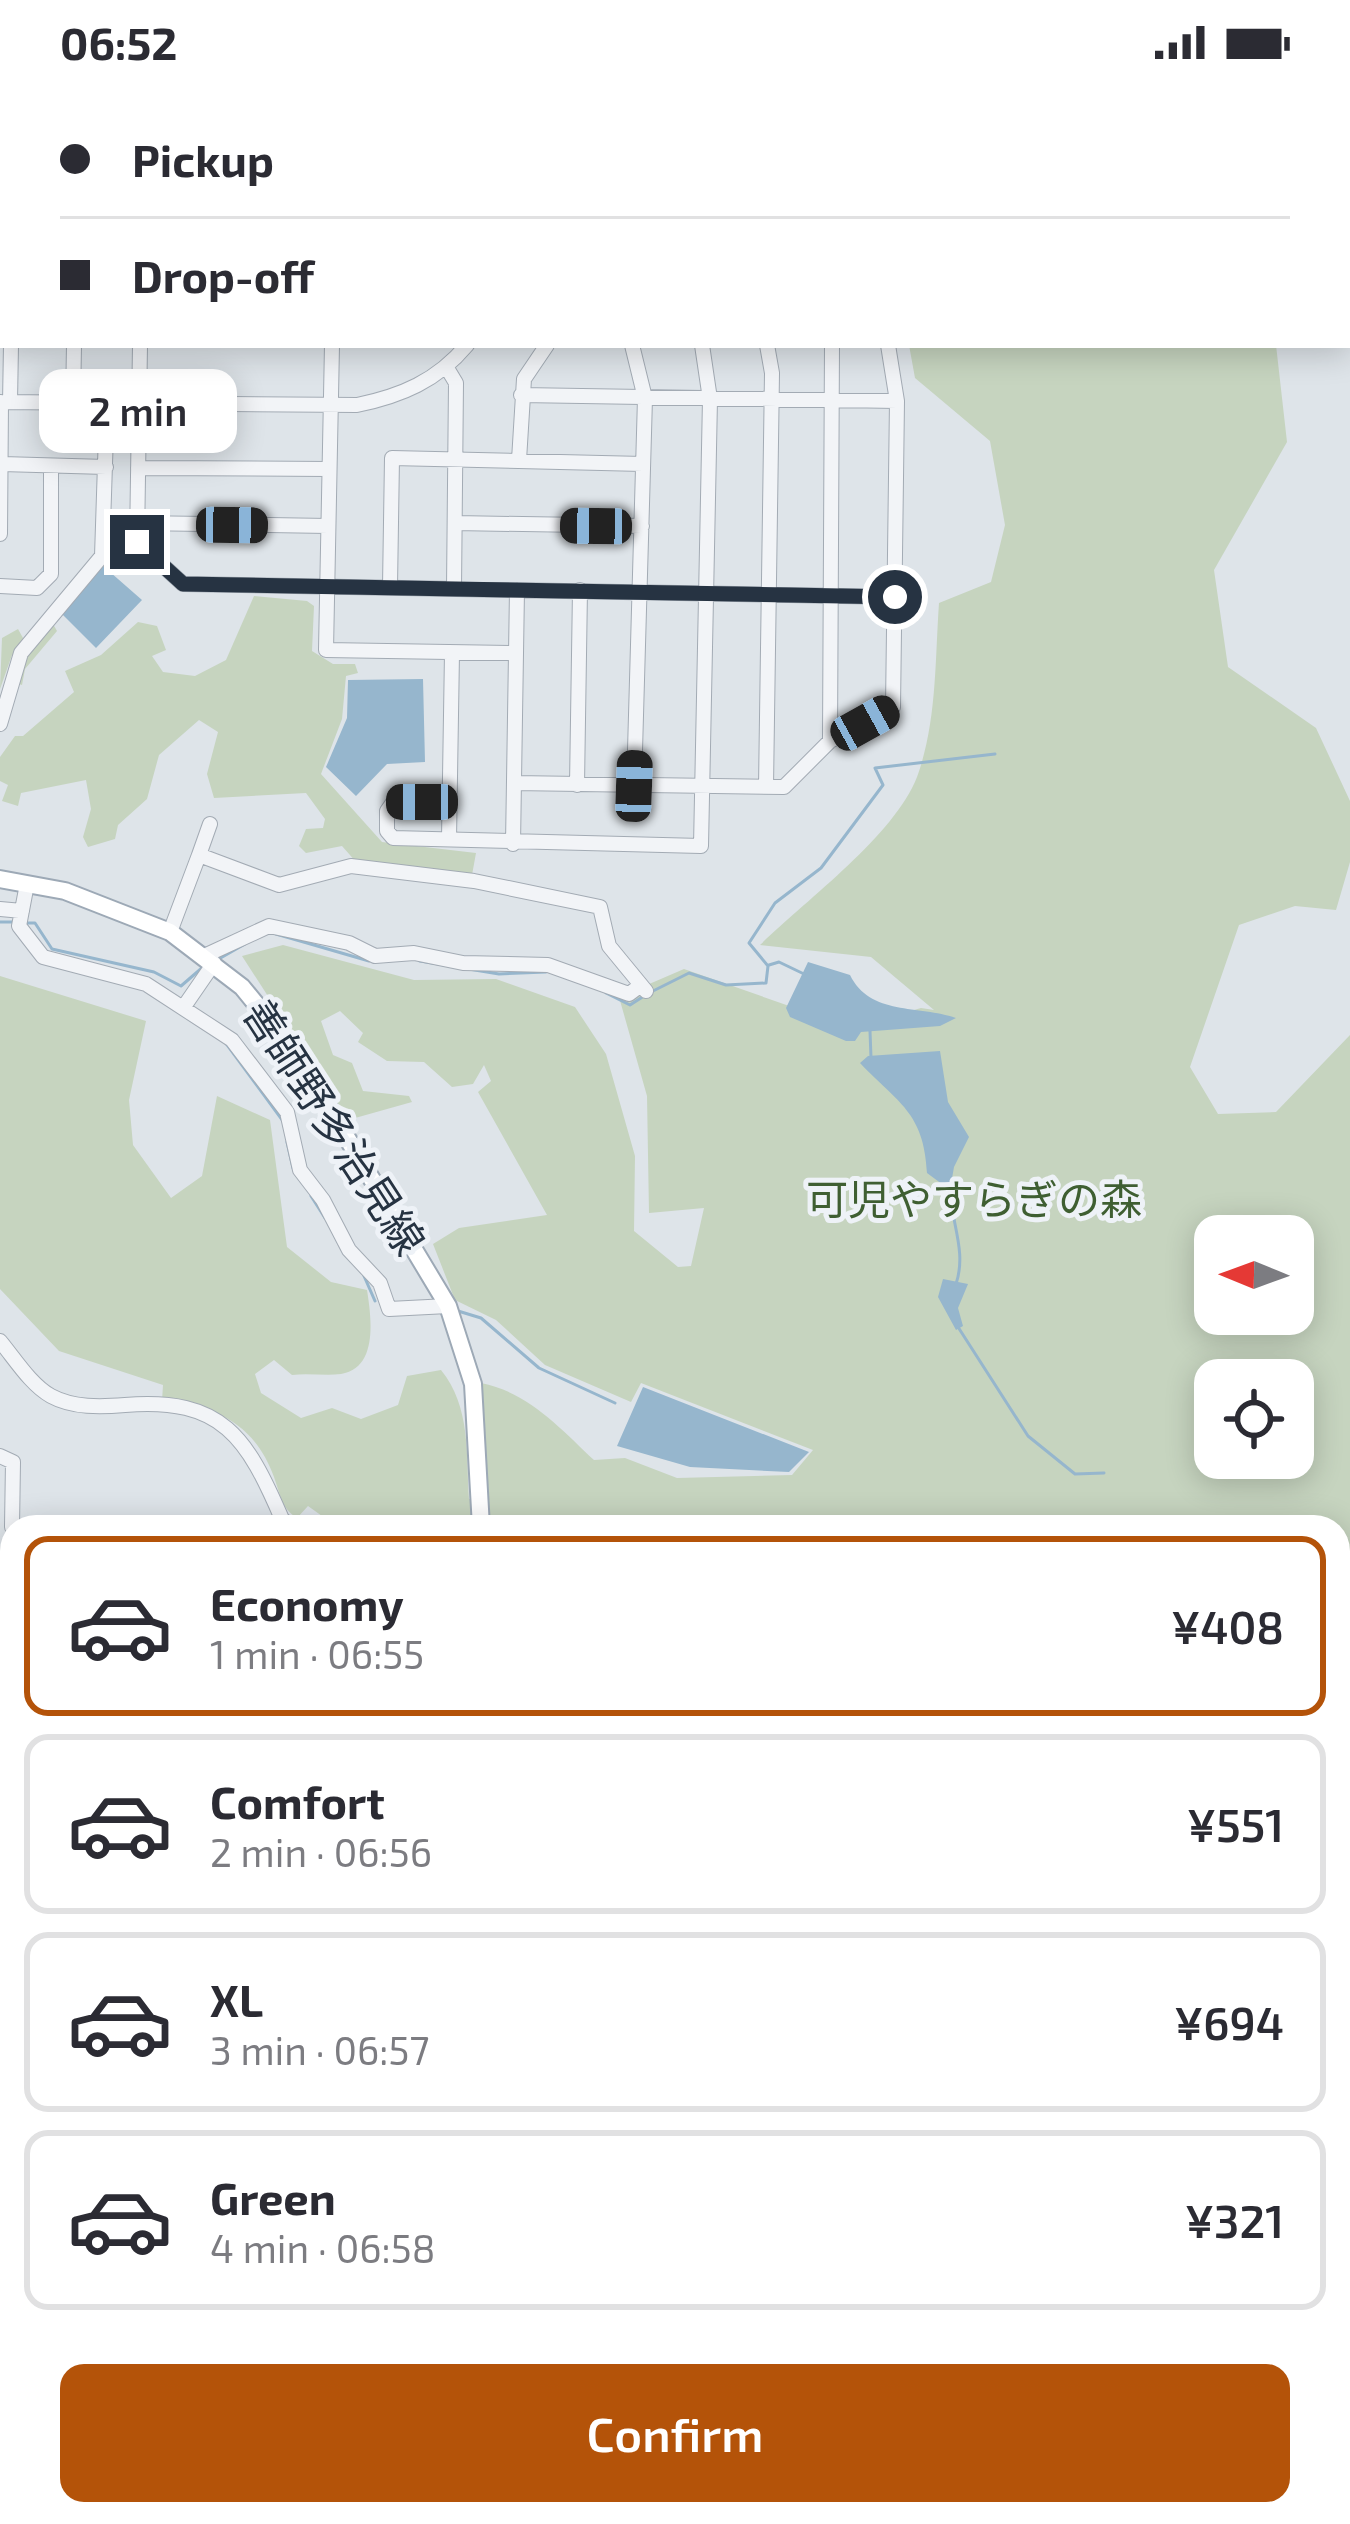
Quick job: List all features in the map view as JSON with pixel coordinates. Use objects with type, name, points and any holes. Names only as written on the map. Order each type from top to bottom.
[{"type":"main road","name":"善師野多治見線","points":[[0,879],[91,899],[170,932],[259,1005],[296,1053],[448,1306],[473,1384],[480,1515]]},
{"type":"street","points":[[0,534],[10,348]]},
{"type":"street","points":[[73,403],[74,348]]},
{"type":"street","points":[[140,348],[137,542],[183,584],[895,597]]},
{"type":"street","points":[[332,348],[326,650],[515,652]]},
{"type":"street","points":[[4,402],[330,406],[394,397],[447,368],[464,348]]},
{"type":"street","points":[[519,460],[524,379],[545,348]]},
{"type":"street","points":[[633,348],[645,398],[634,786]]},
{"type":"street","points":[[449,802],[394,802],[387,811],[387,831],[393,838],[513,844],[700,846],[710,399],[702,348]]},
{"type":"street","points":[[766,787],[772,400],[767,348]]},
{"type":"street","points":[[830,741],[832,348]]},
{"type":"street","points":[[514,783],[784,787],[830,741],[893,707],[897,401],[888,348]]},
{"type":"street","points":[[447,368],[456,383],[454,588]]},
{"type":"street","points":[[521,395],[897,401]]},
{"type":"street","points":[[0,724],[21,653],[101,556],[106,404]]},
{"type":"street","points":[[390,587],[392,458],[643,464]]},
{"type":"street","points":[[2,464],[106,467]]},
{"type":"street","points":[[0,586],[37,588],[51,574],[51,467]]},
{"type":"street","points":[[138,468],[329,470]]},
{"type":"street","points":[[137,524],[328,526]]},
{"type":"street","points":[[455,524],[642,526]]},
{"type":"street","points":[[513,844],[518,590]]},
{"type":"street","points":[[577,785],[580,590]]},
{"type":"street","points":[[449,838],[452,653]]},
{"type":"street","points":[[170,932],[210,824]]},
{"type":"street","points":[[189,1012],[209,963],[269,926],[349,943],[375,956],[414,953],[463,964],[548,965],[621,993],[644,988],[609,946],[600,907],[473,881],[350,866],[279,885],[199,855]]},
{"type":"street","points":[[20,918],[27,884]]},
{"type":"street","points":[[0,909],[20,918],[43,957],[146,984],[232,1040],[286,1112],[300,1170],[323,1200],[349,1250],[380,1283],[389,1309],[448,1306]]},
{"type":"street","points":[[0,1341],[51,1396],[82,1406],[156,1405],[221,1420],[258,1463],[271,1515]]},
{"type":"street","points":[[0,1456],[13,1462],[12,1515]]},
{"type":"green space","name":"可児やすらぎの森","points":[[910,348],[1276,348],[1287,442],[1214,570],[1228,667],[1316,728],[1350,801],[1350,862],[1336,910],[1295,906],[1239,925],[1190,1067],[1218,1114],[1276,1112],[1350,1035],[1350,1515],[321,1515],[308,1506],[294,1515],[282,1500],[266,1459],[244,1431],[216,1413],[162,1401],[163,1385],[59,1351],[0,1289],[0,976],[146,1021],[129,1100],[133,1145],[171,1198],[202,1176],[217,1096],[270,1120],[287,1247],[331,1282],[367,1290],[371,1326],[367,1352],[353,1370],[292,1375],[274,1360],[255,1374],[261,1393],[301,1418],[332,1408],[361,1419],[398,1405],[407,1376],[441,1370],[462,1415],[469,1499],[489,1499],[481,1383],[529,1403],[594,1460],[625,1458],[677,1478],[792,1475],[813,1450],[641,1383],[631,1402],[545,1365],[496,1320],[455,1300],[433,1244],[459,1228],[547,1215],[478,1092],[491,1081],[484,1065],[473,1084],[452,1087],[424,1062],[387,1061],[358,1042],[363,1033],[340,1011],[321,1021],[333,1055],[352,1063],[363,1091],[409,1096],[412,1102],[348,1120],[242,956],[283,945],[414,980],[496,979],[575,1007],[606,1054],[635,1156],[634,1231],[678,1267],[691,1266],[704,1208],[649,1213],[647,1096],[619,997],[684,969],[852,1028],[921,1008],[934,1010],[871,957],[760,945],[869,844],[906,799],[928,735],[939,603],[991,582],[1005,525],[990,441],[915,378]]},
{"type":"green space","points":[[254,596],[307,601],[314,606],[312,651],[333,664],[355,664],[358,673],[346,676],[342,719],[321,774],[382,842],[476,853],[472,875],[357,863],[342,846],[306,853],[299,846],[306,829],[323,828],[325,819],[306,793],[214,798],[207,774],[218,732],[199,720],[159,755],[147,799],[118,825],[115,839],[88,847],[83,837],[91,809],[86,780],[21,793],[18,806],[2,801],[8,785],[0,781],[0,757],[15,736],[23,736],[74,692],[65,671],[101,655],[138,622],[157,626],[166,650],[152,656],[163,672],[195,676],[226,660]]},
{"type":"green space","points":[[53,624],[57,631],[25,669],[22,685],[13,682],[20,660],[12,655],[0,689],[2,638],[18,629],[28,647]]},
{"type":"water","points":[[102,565],[142,600],[96,648],[58,610]]},
{"type":"water","points":[[423,679],[425,762],[387,764],[356,796],[326,767],[347,718],[348,680]]},
{"type":"water","points":[[808,962],[850,975],[859,988],[883,1003],[956,1018],[940,1026],[861,1032],[855,1041],[846,1041],[790,1017],[786,1008]]},
{"type":"water","points":[[940,1051],[948,1102],[969,1137],[954,1167],[950,1190],[927,1173],[921,1136],[907,1110],[860,1063],[868,1056]]},
{"type":"water","points":[[943,1279],[968,1284],[958,1308],[963,1326],[956,1330],[938,1297]]},
{"type":"water","points":[[643,1387],[809,1452],[789,1472],[690,1467],[617,1446]]},
{"type":"waterway","points":[[653,991],[689,973],[726,985],[766,983],[768,966],[749,943],[775,903],[821,868],[883,785],[875,768],[995,754]]},
{"type":"waterway","points":[[0,922],[16,922]]},
{"type":"waterway","points":[[26,923],[35,923],[52,949],[154,972],[181,986],[203,967]]},
{"type":"waterway","points":[[276,934],[369,961]]},
{"type":"waterway","points":[[217,960],[245,944]]},
{"type":"waterway","points":[[420,961],[499,974],[546,972]]},
{"type":"waterway","points":[[769,965],[779,962],[804,974]]},
{"type":"waterway","points":[[606,993],[630,1005],[644,996]]},
{"type":"waterway","points":[[870,1031],[871,1058]]},
{"type":"waterway","points":[[225,1042],[283,1121]]},
{"type":"waterway","points":[[287,1142],[293,1168]]},
{"type":"waterway","points":[[950,1189],[959,1248],[956,1284]]},
{"type":"waterway","points":[[311,1196],[325,1218]]},
{"type":"waterway","points":[[364,1276],[375,1301]]},
{"type":"waterway","points":[[458,1311],[481,1318],[539,1368],[615,1403]]},
{"type":"waterway","points":[[958,1327],[1028,1436],[1075,1474],[1104,1473]]},
{"type":"route","points":[[137,542],[183,584],[895,597]]}]
